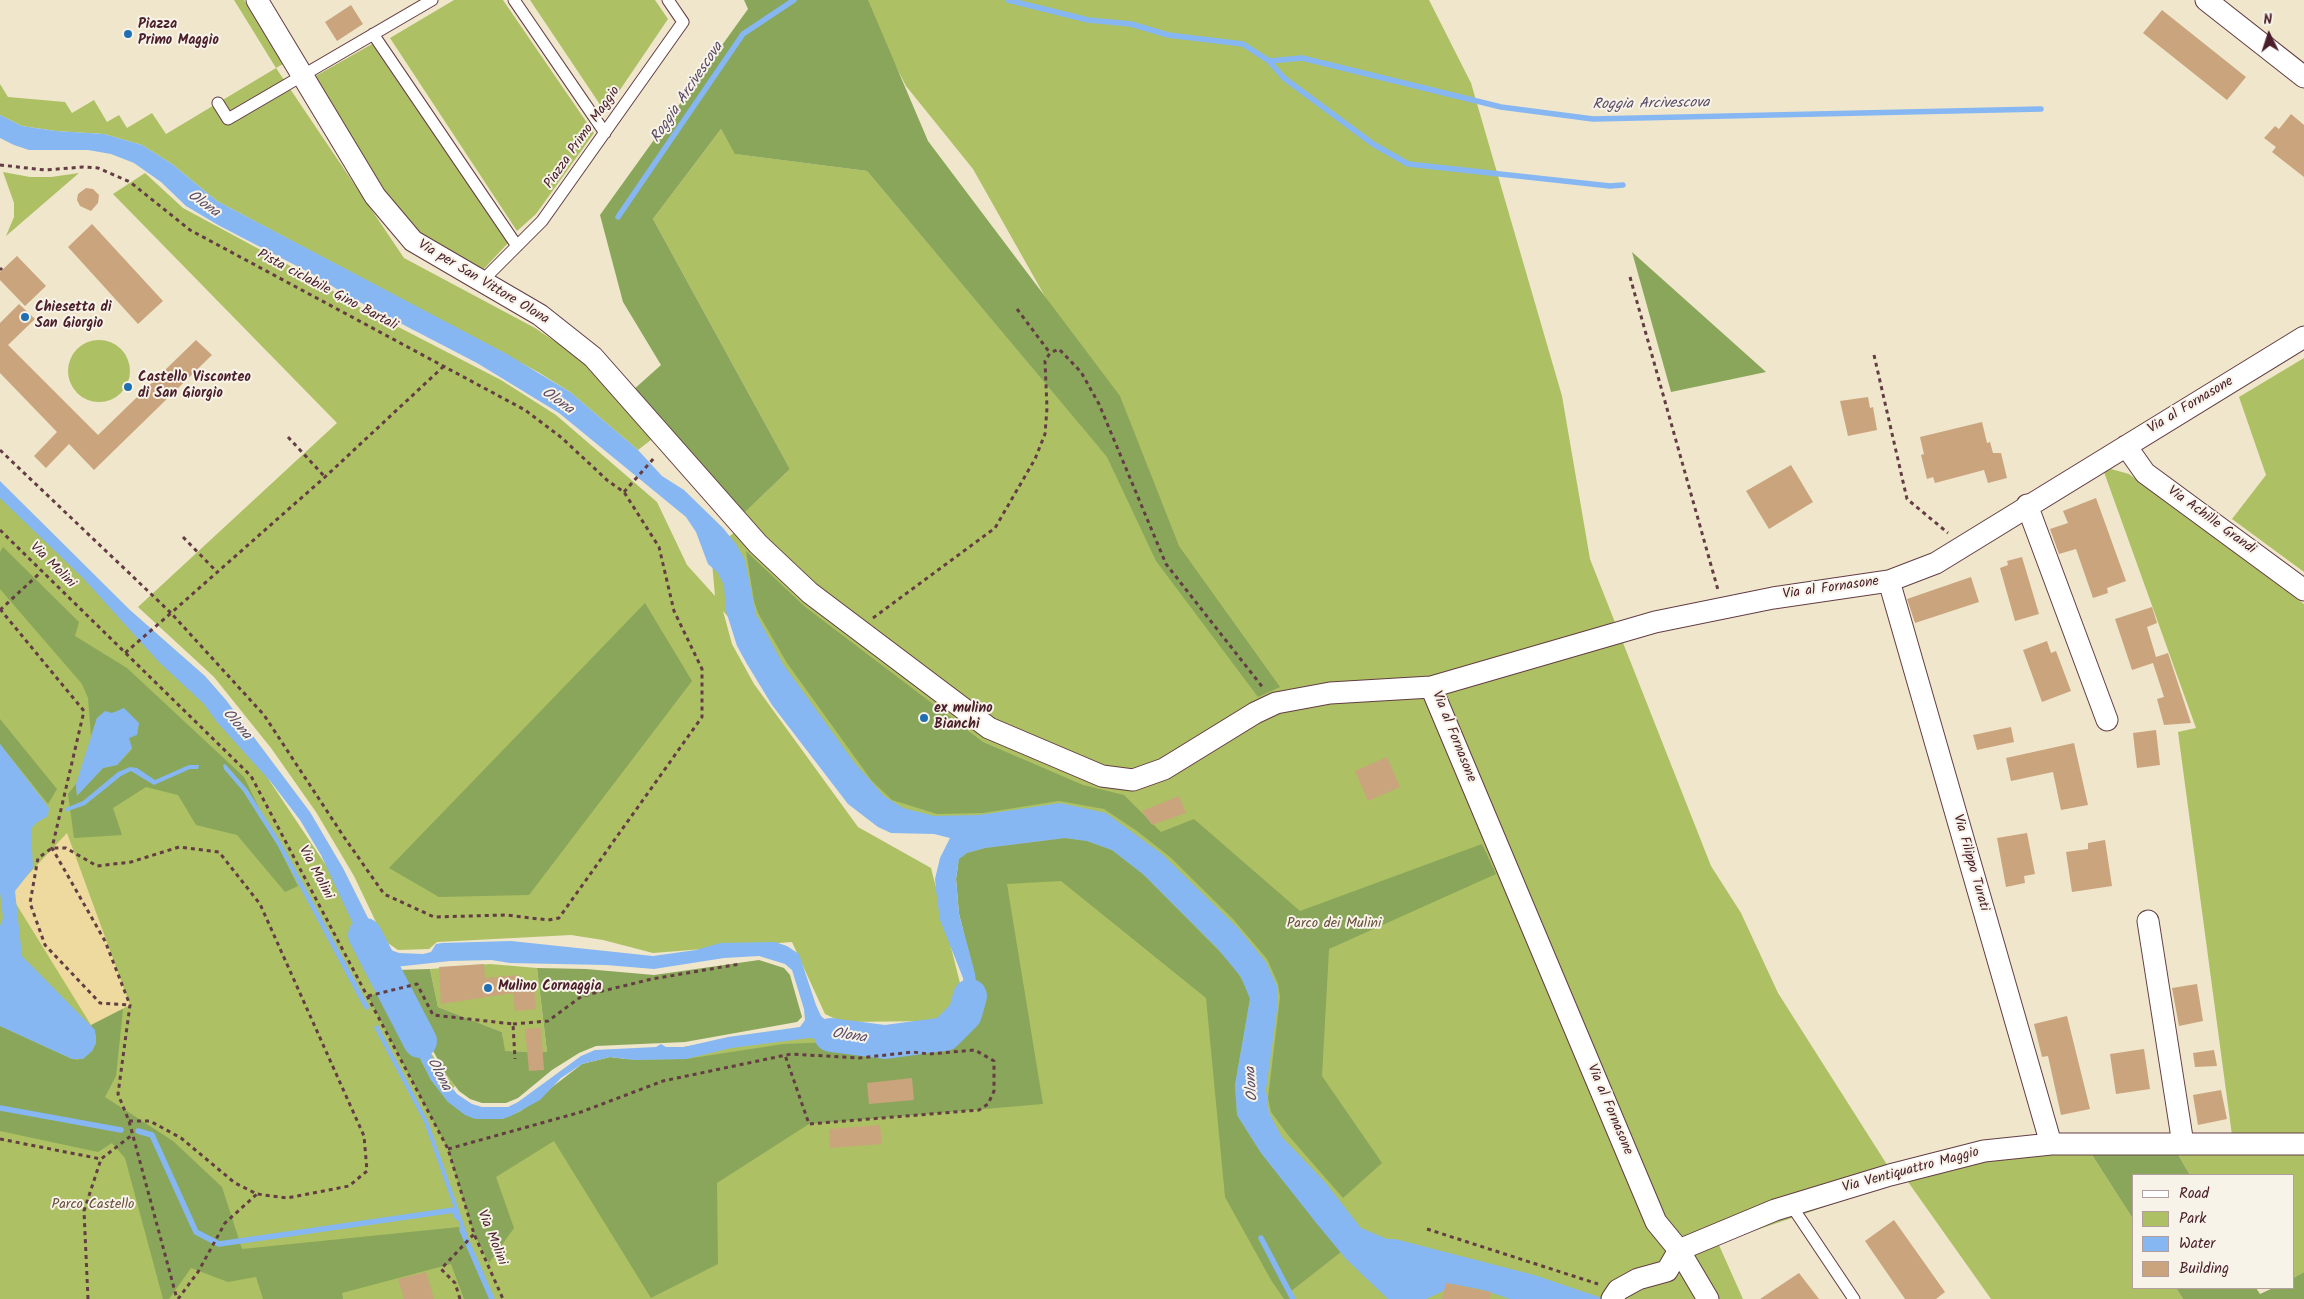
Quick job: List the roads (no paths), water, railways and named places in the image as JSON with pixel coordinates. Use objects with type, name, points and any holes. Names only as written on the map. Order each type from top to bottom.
[{"type":"street","name":"Via per San Vittore Olona","points":[[257,0],[375,196],[413,242],[540,315],[593,357],[665,448],[758,544],[810,593],[989,728],[1102,776],[1133,780],[1164,769],[1255,713],[1276,703],[1330,692],[1431,687]]},
{"type":"street","points":[[2206,0],[2304,77]]},
{"type":"street","name":"Via al Fornasone","points":[[1708,1299],[1679,1250],[1656,1222],[1431,687],[1655,622],[1773,598],[1890,581],[1936,562],[2304,337]]},
{"type":"street","name":"Via Achille Grandi","points":[[2126,446],[2146,473],[2304,590]]},
{"type":"street","points":[[2027,505],[2107,720]]},
{"type":"street","name":"Via Filippo Turati","points":[[1890,581],[2051,1144]]},
{"type":"street","points":[[2148,921],[2183,1144]]},
{"type":"street","name":"Via Ventiquattro Maggio","points":[[1679,1250],[1791,1206],[1944,1160],[1984,1151],[2051,1144],[2304,1144]]},
{"type":"street","points":[[1615,1295],[1638,1279],[1667,1271],[1679,1250]]},
{"type":"lane","points":[[218,103],[228,119],[432,0]]},
{"type":"lane","points":[[514,0],[605,133]]},
{"type":"lane","name":"Piazza Primo Maggio","points":[[480,282],[542,221],[683,22],[668,0]]},
{"type":"lane","points":[[373,34],[517,246]]},
{"type":"lane","points":[[1791,1206],[1854,1299]]},
{"type":"water","points":[[0,115],[22,126],[56,131],[104,134],[142,145],[172,164],[217,201],[505,353],[570,392],[638,450],[662,476],[684,490],[723,528],[736,544],[745,560],[756,614],[783,664],[854,762],[884,796],[903,808],[934,816],[979,815],[1060,803],[1106,813],[1162,854],[1238,928],[1266,962],[1277,986],[1278,1003],[1266,1090],[1269,1113],[1282,1137],[1325,1182],[1361,1228],[1387,1239],[1395,1239],[1534,1275],[1605,1299],[1510,1299],[1483,1290],[1452,1284],[1448,1289],[1426,1299],[1388,1299],[1346,1259],[1317,1224],[1261,1153],[1237,1115],[1235,1085],[1250,999],[1241,977],[1217,948],[1144,875],[1112,850],[1087,841],[1065,838],[985,848],[967,853],[959,859],[956,879],[959,914],[975,974],[977,999],[976,1012],[968,1025],[938,1036],[890,1041],[856,1042],[809,1038],[731,1048],[686,1059],[634,1060],[610,1057],[582,1064],[561,1078],[540,1100],[511,1116],[502,1119],[475,1119],[465,1115],[448,1102],[431,1080],[392,1003],[402,999],[441,1074],[457,1094],[472,1104],[482,1107],[508,1107],[518,1102],[581,1056],[595,1050],[656,1047],[661,1044],[666,1047],[684,1047],[728,1037],[800,1027],[805,1020],[804,1009],[792,970],[785,964],[759,956],[724,958],[654,969],[606,965],[510,963],[491,960],[450,961],[395,967],[392,969],[393,973],[382,976],[355,928],[321,855],[300,820],[271,782],[217,722],[204,704],[159,662],[83,578],[0,498],[0,481],[130,610],[205,676],[226,700],[310,812],[343,868],[380,942],[391,950],[399,953],[423,954],[431,952],[436,944],[442,943],[511,941],[653,956],[696,950],[720,943],[775,942],[787,946],[799,954],[816,1005],[821,1016],[829,1023],[857,1030],[937,1024],[955,1015],[965,997],[963,978],[940,920],[936,890],[935,879],[940,858],[950,838],[934,834],[891,833],[878,827],[848,804],[772,705],[747,664],[737,646],[726,611],[724,585],[718,573],[708,564],[696,532],[686,517],[559,413],[477,363],[218,225],[186,206],[161,182],[134,163],[111,154],[88,150],[29,150],[14,145],[0,138]]},
{"type":"water","points":[[124,708],[139,723],[137,735],[129,738],[132,748],[117,765],[103,768],[77,796],[76,784],[97,718],[105,711],[112,713]]},
{"type":"water","points":[[0,744],[49,808],[48,816],[36,823],[31,829],[33,868],[15,891],[22,956],[95,1030],[96,1043],[92,1051],[83,1059],[72,1059],[0,1026],[0,926],[3,918],[0,892]]},
{"type":"water","points":[[225,764],[247,789],[282,844],[370,1008],[366,1010],[362,1004],[278,846],[243,791],[224,769],[223,765]]},
{"type":"water","points":[[189,765],[199,765],[198,769],[190,769],[154,785],[131,771],[121,776],[85,805],[65,812],[66,808],[83,801],[118,772],[130,767],[137,768],[155,780]]},
{"type":"water","points":[[378,1025],[428,1121],[468,1236],[464,1237],[424,1122],[374,1027]]},
{"type":"waterway","name":"Roggia Arcivescova","points":[[618,217],[743,34],[794,0]]},
{"type":"waterway","name":"Roggia Arcivescova","points":[[1008,0],[1088,20],[1131,24],[1168,35],[1243,44],[1269,61],[1284,78],[1373,144],[1408,164],[1610,186],[1623,185]]},
{"type":"waterway","name":"Roggia Arcivescova","points":[[1269,61],[1302,58],[1501,107],[1593,119],[2041,109]]},
{"type":"waterway","name":"Olona","points":[[365,935],[420,1041]]},
{"type":"waterway","name":"Olona","points":[[831,1035],[885,1042],[945,1034],[965,1014],[970,996]]},
{"type":"waterway","points":[[0,1108],[121,1130]]},
{"type":"waterway","points":[[138,1131],[152,1135],[196,1232],[219,1244],[454,1210],[457,1217]]},
{"type":"waterway","points":[[462,1230],[492,1299]]},
{"type":"waterway","points":[[1261,1238],[1293,1299]]},
{"type":"place","name":"Piazza Primo Maggio","points":[[128,34]]},
{"type":"place","name":"Chiesetta di San Giorgio","points":[[25,317]]},
{"type":"place","name":"Castello Visconteo di San Giorgio","points":[[128,387]]},
{"type":"place","name":"ex mulino Bianchi","points":[[924,718]]},
{"type":"place","name":"Mulino Cornaggia","points":[[488,988]]},
{"type":"park label","name":"Parco dei Mulini","points":[[1334,925]]},
{"type":"park label","name":"Parco Castello","points":[[93,1206]]}]
